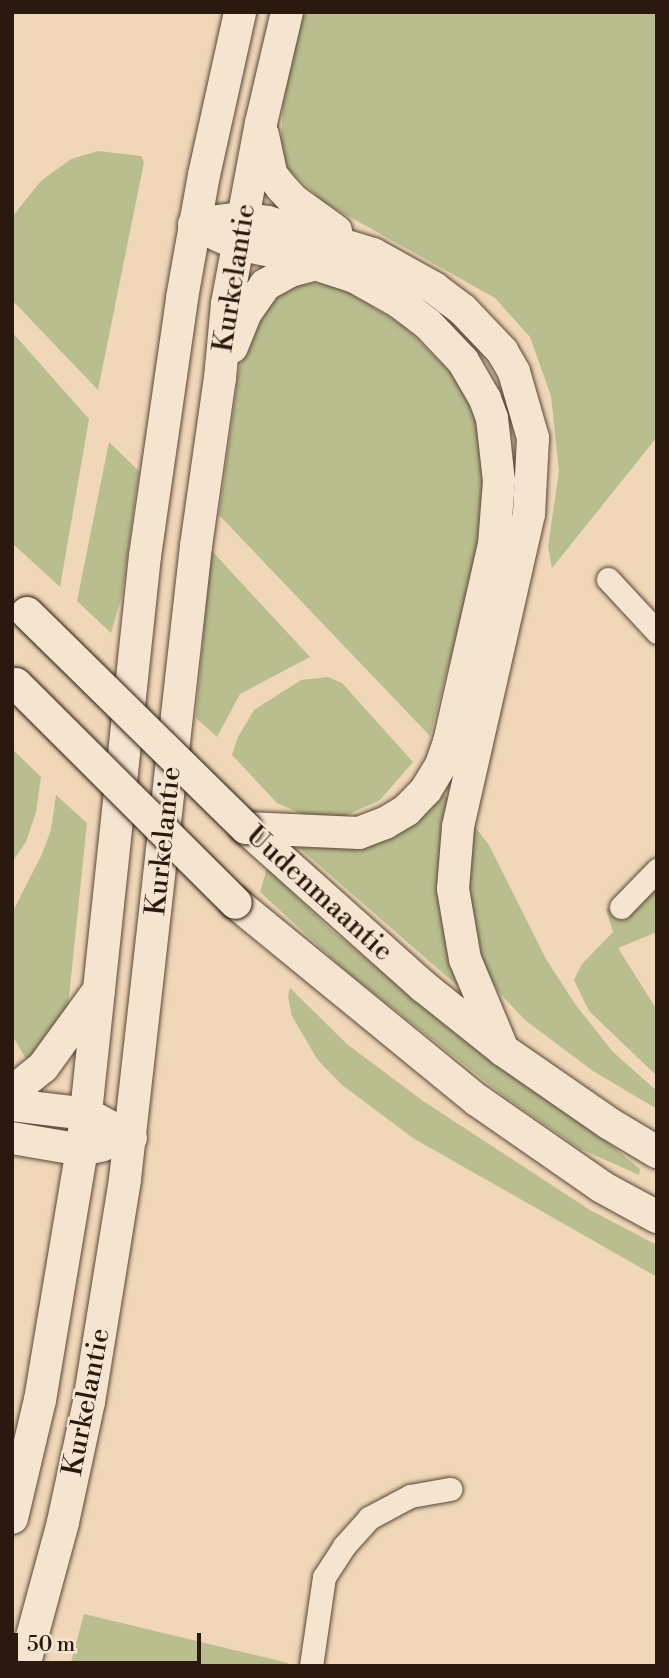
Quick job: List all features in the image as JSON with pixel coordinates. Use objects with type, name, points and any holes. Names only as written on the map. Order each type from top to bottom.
[{"type":"main road","name":"Kurkelantie","points":[[12,1518],[40,1400],[82,1150],[145,556],[194,224],[240,12]]},
{"type":"main road","name":"Kurkelantie","points":[[24,1666],[63,1522],[89,1402],[131,1138],[196,546],[239,231],[287,12]]},
{"type":"main road","points":[[261,123],[267,162],[282,188],[317,219],[434,288],[484,330],[514,372],[531,427],[534,461],[530,514],[458,827],[453,869],[456,917],[465,959],[503,1050]]},
{"type":"main road","points":[[194,224],[239,231],[297,229],[373,254]]},
{"type":"main road","points":[[239,231],[316,264],[355,277],[399,302],[448,343],[475,378],[492,418],[498,459],[494,544],[449,742],[441,765],[426,790],[407,810],[385,823],[359,833],[246,828]]},
{"type":"main road","points":[[220,378],[245,314],[258,293],[277,276],[316,264]]},
{"type":"main road","name":"Uudenmaantie","points":[[20,606],[246,828],[405,971],[503,1050],[610,1124],[657,1152]]},
{"type":"main road","name":"Uudenmaantie","points":[[13,682],[236,904],[477,1100],[602,1187],[657,1217]]},
{"type":"main road","points":[[12,1092],[43,1067],[71,1032],[101,986]]},
{"type":"main road","points":[[12,1105],[87,1114],[131,1138]]},
{"type":"main road","points":[[12,1138],[82,1150],[131,1138]]},
{"type":"street","points":[[608,579],[657,632]]},
{"type":"street","points":[[621,907],[657,870]]},
{"type":"street","points":[[311,1666],[324,1577],[344,1546],[369,1518],[410,1496],[450,1489]]},
{"type":"green space","points":[[302,12],[657,12],[657,437],[552,568],[548,547],[559,471],[551,396],[530,337],[495,298],[325,203],[287,168],[281,142],[283,103]]},
{"type":"green space","points":[[98,151],[141,156],[144,162],[98,390],[12,300],[12,217],[41,181],[71,159]]},
{"type":"green space","points":[[312,283],[329,285],[350,293],[405,327],[451,373],[467,399],[480,434],[486,521],[430,736],[219,515],[239,370],[250,332],[277,297],[294,286]]},
{"type":"green space","points":[[12,332],[89,419],[60,587],[12,543]]},
{"type":"green space","points":[[109,442],[139,471],[122,595],[111,633],[77,601]]},
{"type":"green space","points":[[211,550],[310,657],[240,694],[217,737],[196,718]]},
{"type":"green space","points":[[328,677],[342,683],[413,762],[380,800],[345,816],[304,815],[277,803],[232,755],[238,737],[254,710],[301,680]]},
{"type":"green space","points":[[12,749],[41,777],[36,812],[26,842],[12,862]]},
{"type":"green space","points":[[436,789],[450,799],[438,876],[468,995],[289,839],[328,846]]},
{"type":"green space","points":[[56,795],[87,823],[68,1006],[29,1064],[12,1035],[12,913],[51,830]]},
{"type":"green space","points":[[472,823],[489,845],[546,959],[575,1004],[613,1052],[657,1091],[657,1109],[593,1071],[525,1020],[498,991],[480,962],[464,890]]},
{"type":"green space","points":[[267,868],[330,929],[408,993],[588,1126],[640,1169],[639,1175],[579,1148],[504,1096],[346,971],[260,892]]},
{"type":"green space","points":[[657,886],[657,932],[618,948],[657,1010],[657,1076],[589,1011],[574,980],[582,964],[613,932],[606,909],[649,893]]},
{"type":"green space","points":[[290,988],[348,1045],[423,1101],[590,1210],[657,1245],[657,1277],[413,1138],[342,1085],[317,1059],[292,1016],[288,996]]},
{"type":"green space","points":[[84,1614],[288,1663],[288,1666],[70,1666]]}]
